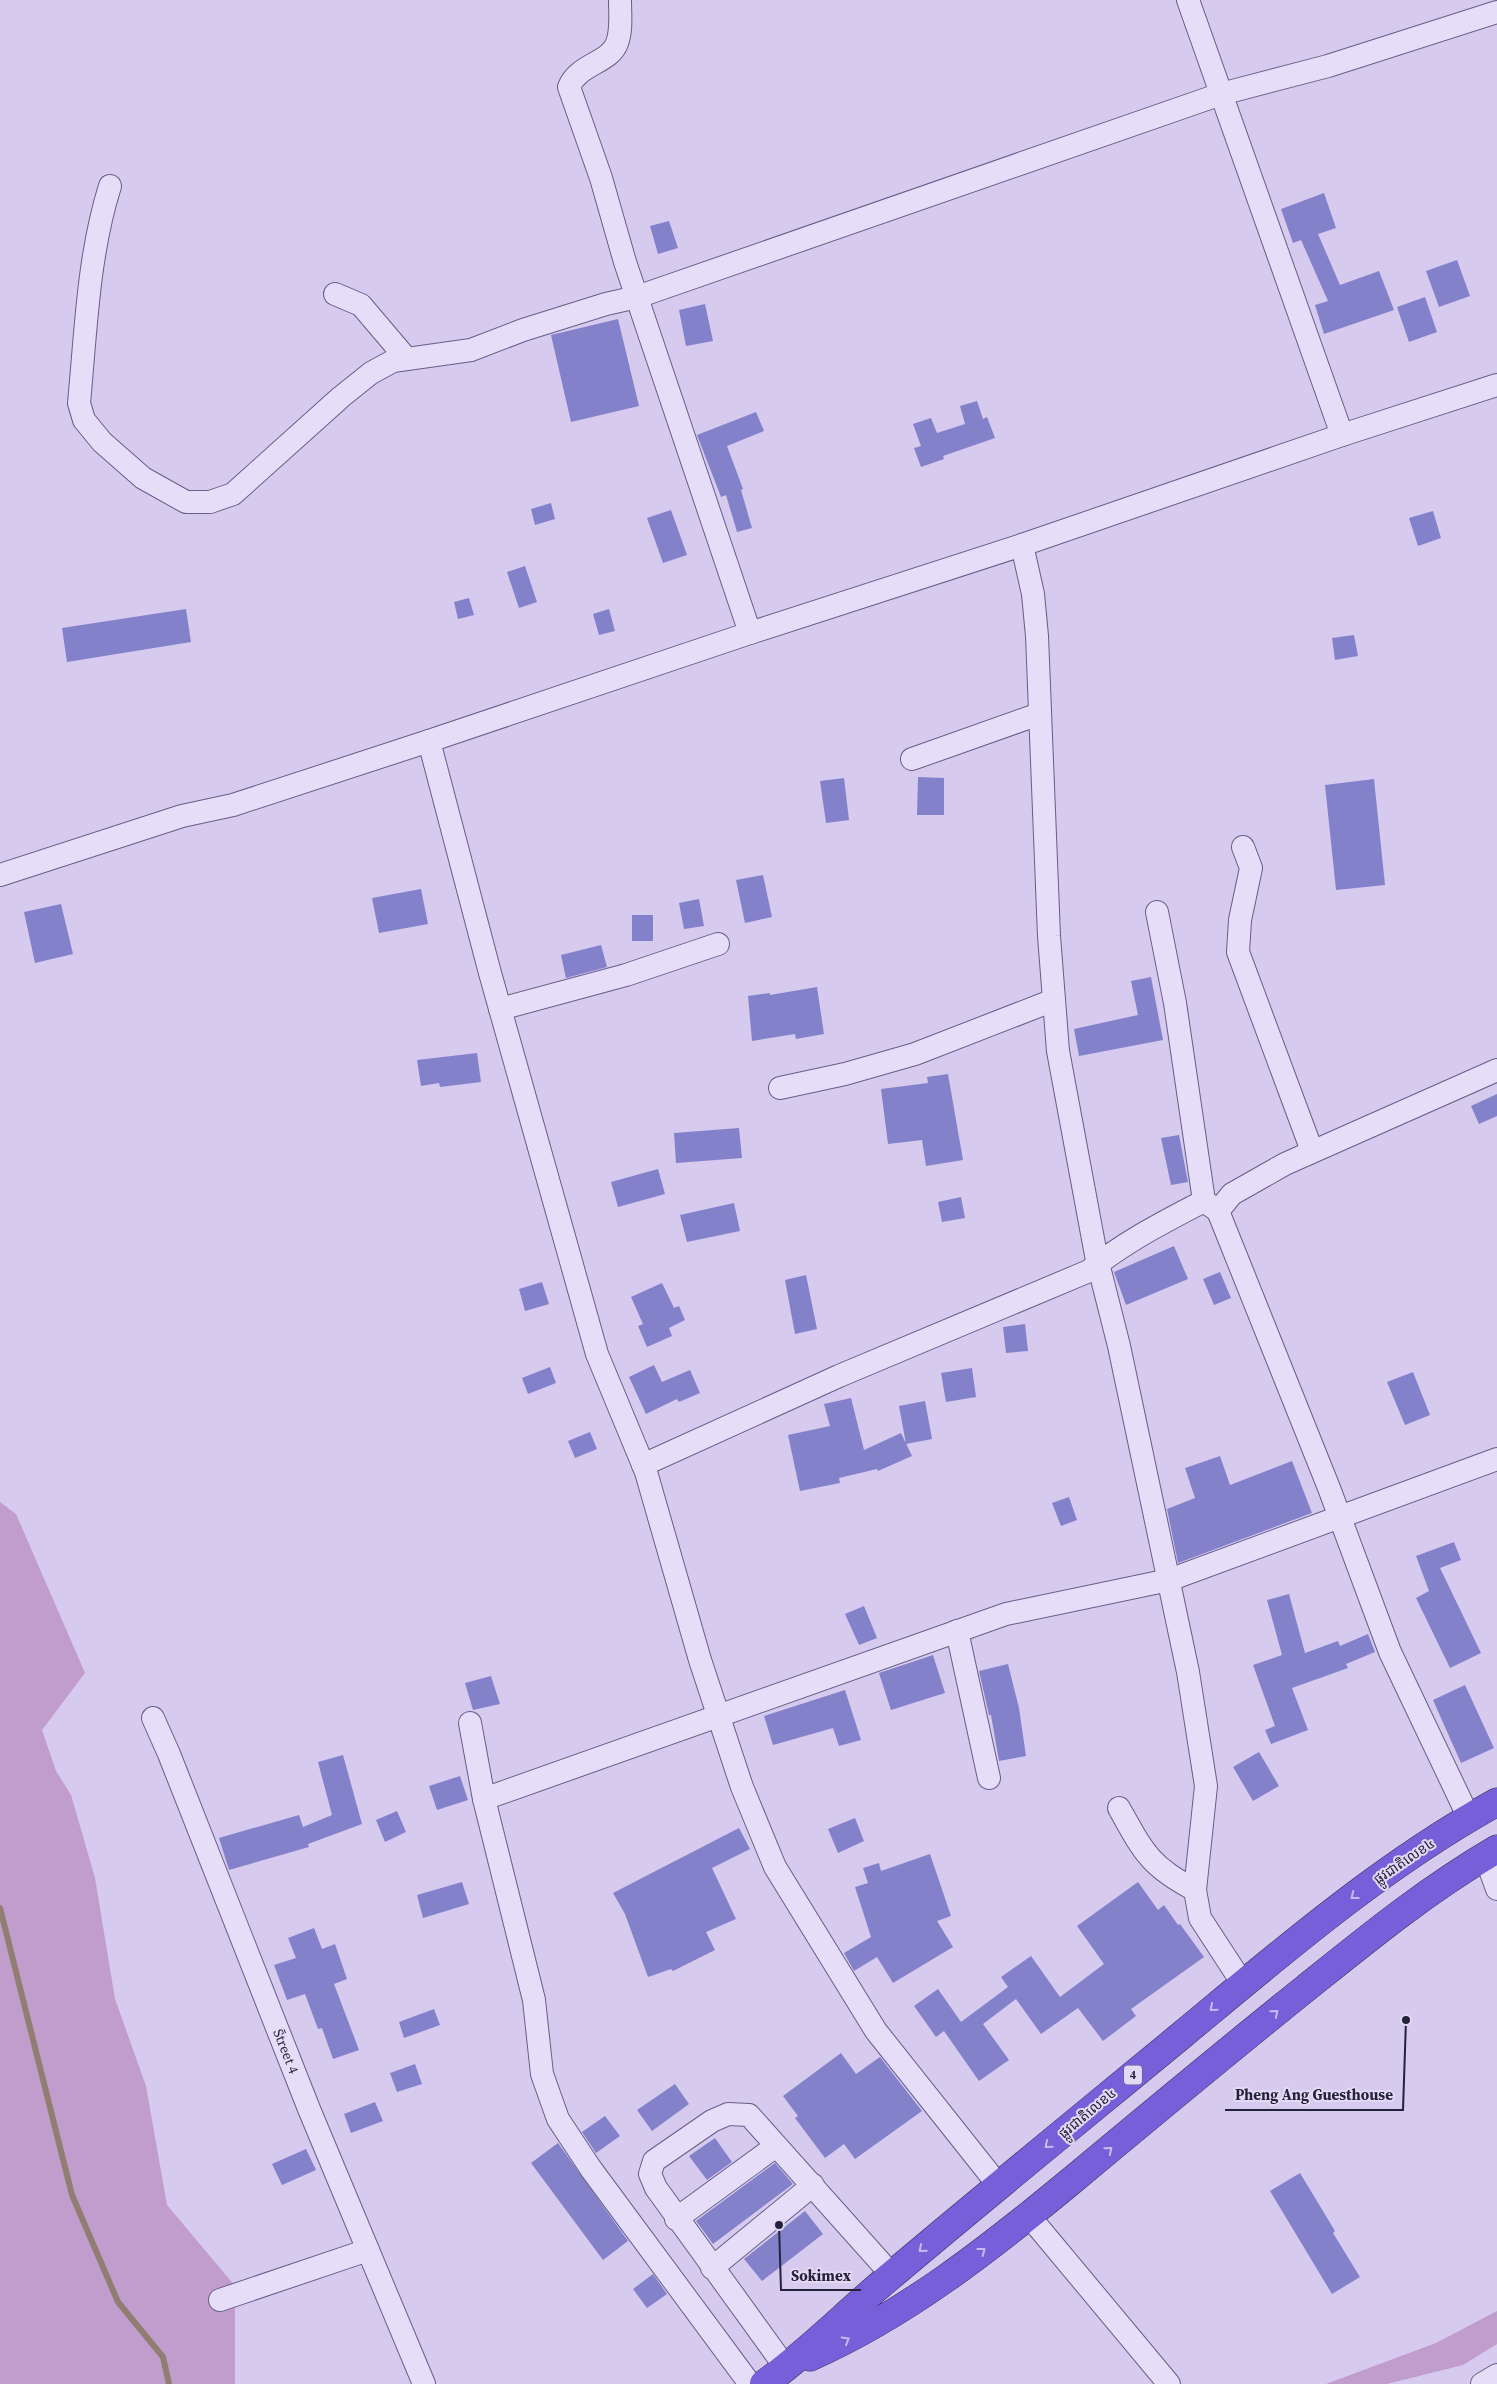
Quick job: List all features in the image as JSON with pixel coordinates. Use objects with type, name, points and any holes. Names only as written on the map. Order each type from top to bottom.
[{"type":"highway","name":"ផ្លូវជាតិលេខ៤","points":[[764,2384],[786,2368],[892,2274],[1243,1984],[1378,1878],[1469,1818],[1497,1802]]},
{"type":"highway","name":"ផ្លូវជាតិលេខ៤","points":[[786,2368],[837,2345],[892,2314],[960,2267],[1029,2216],[1393,1918],[1491,1853]]},
{"type":"street","points":[[620,0],[617,45],[609,54],[581,70],[572,79],[569,88],[601,178],[637,297],[750,633]]},
{"type":"street","points":[[1188,0],[1342,435]]},
{"type":"street","points":[[110,186],[103,210],[93,261],[79,403],[84,420],[102,442],[143,478],[186,502],[210,502],[233,494],[371,373],[393,361],[406,358],[433,357],[471,350],[523,330],[606,304],[637,297],[1221,94],[1328,66],[1497,12]]},
{"type":"street","points":[[335,294],[361,305],[406,358]]},
{"type":"street","points":[[0,874],[182,816],[233,805],[750,633],[1022,546],[1342,435],[1497,387]]},
{"type":"street","points":[[1022,546],[1033,594],[1058,1051],[1098,1263],[1119,1346],[1188,1672],[1206,1786],[1196,1890],[1200,1918],[1243,1984]]},
{"type":"street","points":[[912,759],[1039,714]]},
{"type":"street","points":[[429,741],[500,1009],[597,1354],[643,1465],[717,1714],[742,1788],[776,1867],[876,2031],[999,2186]]},
{"type":"street","points":[[1244,847],[1251,868],[1240,920],[1238,952],[1312,1151]]},
{"type":"street","points":[[1157,912],[1211,1206],[1340,1518],[1390,1652],[1469,1818]]},
{"type":"street","points":[[500,1009],[626,975],[718,944]]},
{"type":"street","points":[[780,1088],[846,1074],[915,1054],[1054,1000]]},
{"type":"street","points":[[643,1465],[839,1376],[1081,1275],[1137,1237],[1211,1206],[1260,1177],[1312,1151],[1497,1070]]},
{"type":"street","points":[[484,1799],[717,1714],[1006,1614],[1169,1580],[1340,1518],[1497,1458]]},
{"type":"street","points":[[957,1631],[989,1778]]},
{"type":"street","name":"S̄treet 4","points":[[153,1718],[169,1754],[309,2110],[424,2384]]},
{"type":"street","points":[[470,1723],[484,1799],[534,2000],[542,2074],[558,2119],[591,2169],[750,2384]]},
{"type":"street","points":[[1119,1808],[1146,1855],[1169,1876],[1196,1890]]},
{"type":"street","points":[[1491,1853],[1497,1889]]},
{"type":"street","points":[[786,2368],[676,2219],[656,2188],[650,2174],[654,2161],[712,2121],[728,2114],[748,2115],[892,2274]]},
{"type":"street","points":[[676,2219],[776,2146]]},
{"type":"street","points":[[712,2268],[813,2185]]},
{"type":"street","points":[[1029,2216],[1169,2384]]},
{"type":"street","points":[[220,2300],[368,2250]]},
{"type":"street","points":[[1482,2384],[1497,2375]]},
{"type":"shaded area","points":[[0,1502],[16,1514],[85,1673],[42,1730],[56,1771],[71,1795],[95,1878],[115,1999],[146,2086],[167,2205],[235,2286],[235,2384],[0,2384]]},
{"type":"shaded area","points":[[1497,2311],[1497,2344],[1463,2365],[1387,2384],[1326,2384],[1436,2343]]},
{"type":"building","points":[[1324,193],[1336,228],[1318,234],[1340,285],[1379,271],[1394,310],[1324,334],[1315,305],[1328,301],[1301,240],[1293,243],[1281,209]]},
{"type":"building","points":[[669,221],[678,248],[658,254],[650,226]]},
{"type":"building","points":[[1457,260],[1470,296],[1439,307],[1426,271]]},
{"type":"building","points":[[1425,297],[1437,332],[1409,342],[1397,307]]},
{"type":"building","points":[[705,304],[713,341],[686,346],[679,310]]},
{"type":"building","points":[[618,319],[639,406],[571,422],[551,335]]},
{"type":"building","points":[[977,401],[983,419],[987,417],[995,438],[943,456],[944,459],[921,467],[914,448],[921,446],[913,424],[931,418],[937,433],[965,424],[960,406]]},
{"type":"building","points":[[756,412],[764,431],[727,446],[743,489],[741,490],[752,528],[737,532],[726,495],[721,497],[697,435]]},
{"type":"building","points":[[551,503],[555,519],[535,525],[531,509]]},
{"type":"building","points":[[671,510],[687,555],[663,563],[647,518]]},
{"type":"building","points":[[1433,511],[1441,538],[1418,546],[1409,518]]},
{"type":"building","points":[[525,566],[537,602],[519,608],[507,572]]},
{"type":"building","points":[[469,598],[474,615],[458,619],[454,602]]},
{"type":"building","points":[[186,609],[191,642],[67,662],[62,628]]},
{"type":"building","points":[[609,609],[615,631],[599,635],[593,614]]},
{"type":"building","points":[[1354,635],[1358,656],[1335,660],[1332,638]]},
{"type":"building","points":[[918,777],[944,778],[944,815],[917,815]]},
{"type":"building","points":[[844,778],[849,820],[826,823],[820,781]]},
{"type":"building","points":[[1374,779],[1385,885],[1336,890],[1325,785]]},
{"type":"building","points":[[763,875],[772,917],[745,923],[736,880]]},
{"type":"building","points":[[421,889],[428,924],[379,933],[372,898]]},
{"type":"building","points":[[699,899],[704,926],[684,929],[679,903]]},
{"type":"building","points":[[61,904],[73,954],[35,963],[24,912]]},
{"type":"building","points":[[632,915],[653,915],[653,941],[632,941]]},
{"type":"building","points":[[601,945],[607,967],[566,978],[561,955]]},
{"type":"building","points":[[1151,977],[1163,1040],[1079,1056],[1074,1029],[1138,1015],[1131,981]]},
{"type":"building","points":[[817,987],[824,1034],[796,1039],[795,1034],[752,1041],[748,996],[770,993],[770,995]]},
{"type":"building","points":[[477,1053],[481,1082],[440,1087],[439,1083],[421,1086],[417,1060]]},
{"type":"building","points":[[948,1074],[963,1160],[926,1166],[922,1140],[888,1144],[881,1089],[928,1083],[927,1077]]},
{"type":"building","points":[[1497,1094],[1497,1116],[1479,1124],[1471,1106]]},
{"type":"building","points":[[739,1128],[742,1158],[676,1163],[674,1133]]},
{"type":"building","points":[[1179,1135],[1188,1182],[1171,1185],[1161,1138]]},
{"type":"building","points":[[658,1169],[665,1194],[618,1207],[611,1182]]},
{"type":"building","points":[[961,1197],[965,1218],[942,1222],[938,1202]]},
{"type":"building","points":[[734,1203],[740,1231],[687,1242],[680,1215]]},
{"type":"building","points":[[1174,1246],[1188,1279],[1126,1305],[1114,1272]]},
{"type":"building","points":[[1220,1272],[1231,1298],[1214,1305],[1203,1279]]},
{"type":"building","points":[[806,1275],[817,1329],[795,1334],[785,1280]]},
{"type":"building","points":[[542,1282],[549,1304],[525,1311],[519,1289]]},
{"type":"building","points":[[662,1283],[674,1308],[679,1306],[685,1320],[669,1328],[672,1336],[647,1347],[638,1326],[643,1324],[631,1297]]},
{"type":"building","points":[[1025,1324],[1028,1351],[1006,1353],[1003,1327]]},
{"type":"building","points":[[654,1365],[662,1382],[690,1370],[700,1393],[679,1402],[677,1399],[646,1414],[629,1377]]},
{"type":"building","points":[[550,1367],[556,1383],[528,1394],[522,1378]]},
{"type":"building","points":[[972,1368],[976,1397],[946,1402],[941,1373]]},
{"type":"building","points":[[1413,1372],[1430,1415],[1405,1425],[1387,1382]]},
{"type":"building","points":[[851,1398],[864,1450],[901,1433],[912,1456],[878,1471],[877,1469],[839,1478],[840,1483],[800,1491],[788,1435],[830,1426],[824,1404]]},
{"type":"building","points":[[925,1401],[932,1439],[906,1444],[899,1406]]},
{"type":"building","points":[[590,1432],[597,1449],[575,1458],[568,1441]]},
{"type":"building","points":[[1220,1456],[1230,1485],[1292,1461],[1312,1513],[1178,1563],[1167,1509],[1195,1498],[1185,1468]]},
{"type":"building","points":[[1069,1497],[1077,1520],[1061,1526],[1052,1503]]},
{"type":"building","points":[[1454,1542],[1461,1560],[1440,1568],[1481,1653],[1450,1668],[1416,1598],[1429,1591],[1416,1556]]},
{"type":"building","points":[[1289,1594],[1305,1653],[1338,1641],[1340,1646],[1368,1634],[1375,1652],[1346,1664],[1348,1668],[1292,1688],[1308,1730],[1271,1744],[1265,1730],[1275,1726],[1253,1665],[1282,1655],[1267,1600]]},
{"type":"building","points":[[864,1606],[877,1638],[859,1645],[845,1614]]},
{"type":"building","points":[[933,1655],[945,1693],[891,1710],[879,1673]]},
{"type":"building","points":[[1008,1664],[1019,1708],[1026,1756],[999,1761],[991,1715],[989,1715],[979,1671]]},
{"type":"building","points":[[491,1676],[500,1704],[473,1710],[465,1683]]},
{"type":"building","points":[[1465,1685],[1494,1748],[1461,1763],[1433,1700]]},
{"type":"building","points":[[845,1690],[861,1740],[839,1746],[833,1728],[773,1745],[764,1716]]},
{"type":"building","points":[[1259,1752],[1279,1786],[1253,1801],[1233,1767]]},
{"type":"building","points":[[343,1755],[362,1824],[308,1844],[309,1847],[229,1870],[219,1838],[299,1815],[303,1827],[332,1815],[318,1762]]},
{"type":"building","points":[[460,1776],[468,1800],[437,1810],[429,1786]]},
{"type":"building","points":[[397,1811],[406,1832],[385,1842],[376,1820]]},
{"type":"building","points":[[855,1818],[864,1841],[838,1853],[828,1829]]},
{"type":"building","points":[[739,1828],[750,1849],[712,1868],[736,1919],[706,1932],[715,1950],[673,1971],[671,1969],[648,1977],[625,1914],[613,1893]]},
{"type":"building","points":[[930,1854],[951,1916],[937,1921],[953,1947],[893,1983],[877,1957],[854,1971],[844,1953],[871,1937],[855,1887],[868,1883],[863,1868],[879,1863],[881,1871]]},
{"type":"building","points":[[462,1882],[469,1904],[423,1918],[417,1895]]},
{"type":"building","points":[[1138,1882],[1158,1910],[1164,1905],[1204,1957],[1131,2009],[1136,2016],[1103,2041],[1078,2008],[1041,2034],[1016,1999],[983,2024],[1009,2060],[979,2081],[944,2031],[936,2037],[914,2006],[938,1989],[961,2022],[1008,1987],[1001,1977],[1031,1956],[1060,1997],[1104,1964],[1077,1926]]},
{"type":"building","points":[[314,1928],[322,1949],[335,1944],[347,1979],[334,1984],[359,2050],[333,2059],[322,2028],[318,2029],[305,1994],[287,2000],[274,1965],[296,1958],[288,1938]]},
{"type":"building","points":[[434,2009],[440,2025],[404,2038],[399,2022]]},
{"type":"building","points":[[841,2053],[856,2074],[880,2057],[922,2111],[855,2159],[844,2144],[825,2158],[795,2118],[798,2116],[783,2096]]},
{"type":"building","points":[[415,2064],[422,2084],[397,2092],[390,2073]]},
{"type":"building","points":[[675,2084],[689,2104],[652,2131],[637,2110]]},
{"type":"building","points":[[375,2102],[383,2121],[351,2133],[344,2114]]},
{"type":"building","points":[[605,2116],[620,2136],[596,2153],[582,2132]]},
{"type":"building","points":[[715,2138],[732,2162],[707,2180],[689,2156]]},
{"type":"building","points":[[558,2143],[628,2241],[603,2260],[531,2163]]},
{"type":"building","points":[[306,2149],[316,2170],[282,2185],[272,2164]]},
{"type":"building","points":[[775,2163],[793,2184],[713,2244],[696,2221]]},
{"type":"building","points":[[1300,2173],[1360,2277],[1332,2294],[1270,2191]]},
{"type":"building","points":[[805,2211],[823,2234],[762,2281],[744,2259]]},
{"type":"building","points":[[653,2274],[667,2294],[647,2308],[633,2289]]},
{"type":"waterway","points":[[0,1908],[72,2195],[118,2302],[163,2357],[169,2384]]},
{"type":"place","name":"Pheng Ang Guesthouse","points":[[1406,2020]]},
{"type":"place","name":"Sokimex","points":[[779,2225]]}]
